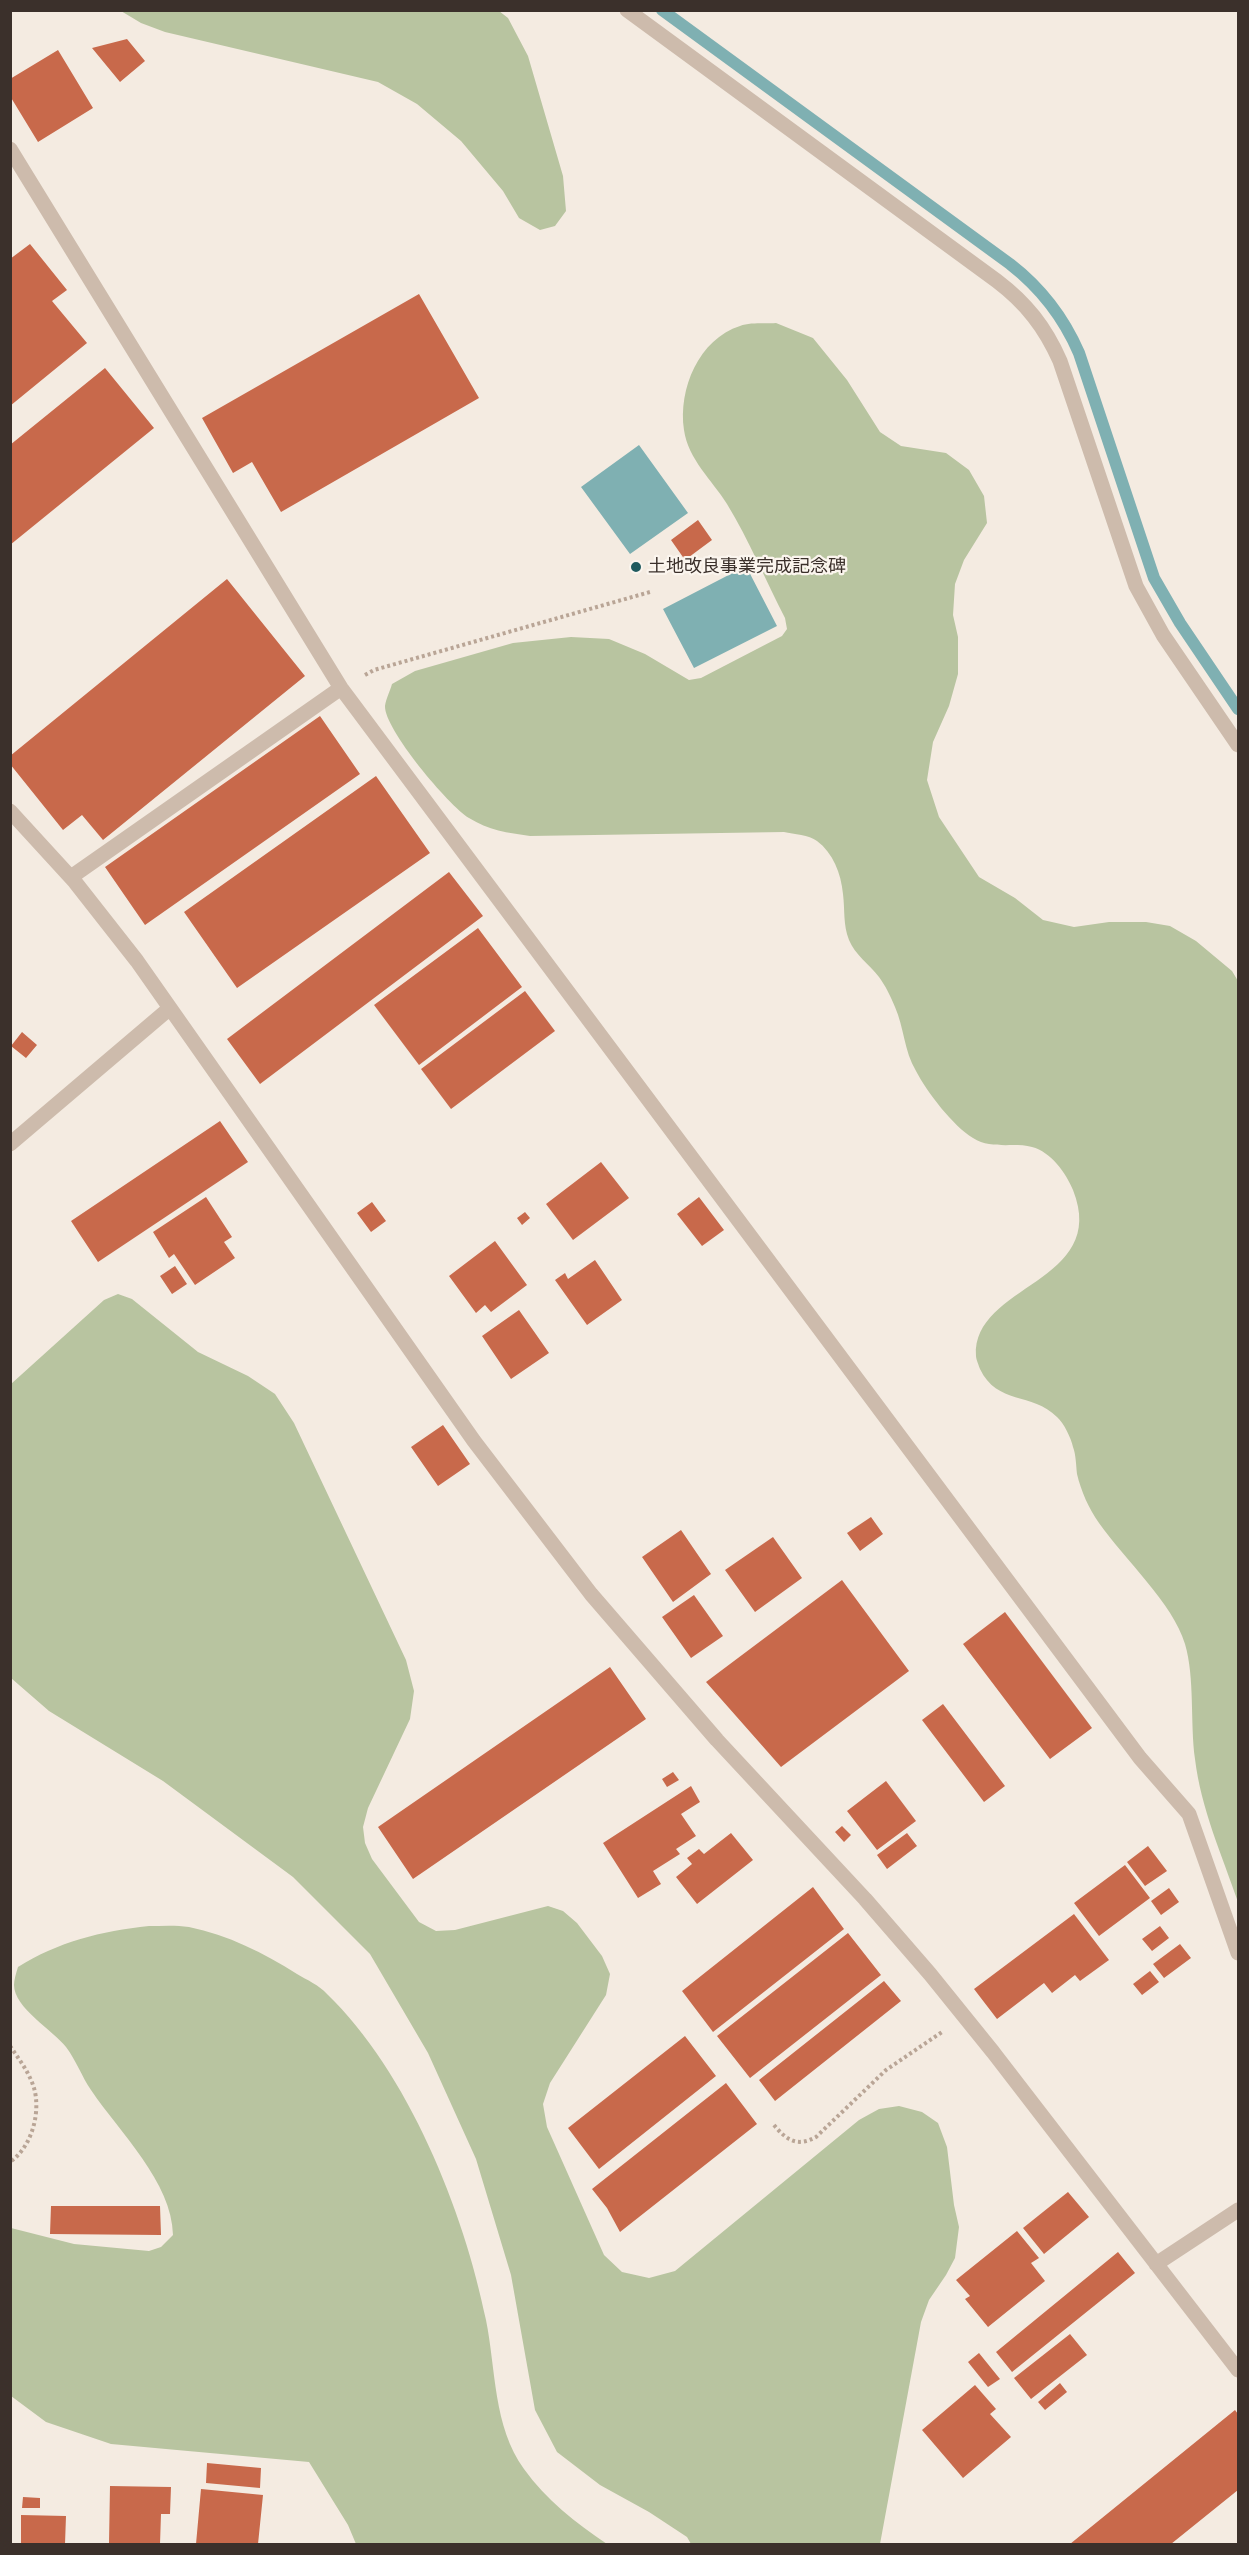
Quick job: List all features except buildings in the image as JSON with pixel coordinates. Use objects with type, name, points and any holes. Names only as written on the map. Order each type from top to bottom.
[{"type":"street","points":[[627,10],[997,280],[1028,308],[1046,333],[1060,361],[1136,586],[1163,634],[1239,745]]},
{"type":"street","points":[[10,149],[341,688],[1140,1758],[1189,1814],[1239,1953]]},
{"type":"street","points":[[71,877],[341,688]]},
{"type":"street","points":[[10,811],[71,877],[106,921],[170,1008],[474,1441],[591,1594],[653,1668],[865,1899],[962,2014],[1239,2370]]},
{"type":"street","points":[[10,1144],[170,1008]]},
{"type":"street","points":[[1156,2264],[1239,2210]]},
{"type":"path","points":[[341,688],[374,670],[650,592]]},
{"type":"path","points":[[774,2126],[793,2142],[805,2143],[816,2137],[886,2070],[940,2034],[962,2014]]},
{"type":"path","points":[[10,2046],[24,2067],[34,2090],[36,2115],[29,2139],[10,2162]]},
{"type":"green space","points":[[121,11],[499,11],[508,18],[528,56],[563,176],[566,211],[555,226],[540,230],[519,218],[503,191],[461,141],[417,104],[378,82],[165,32],[141,23]]},
{"type":"green space","points":[[776,323],[813,338],[847,380],[880,432],[901,446],[946,453],[969,470],[984,496],[987,523],[964,560],[955,584],[953,615],[958,637],[958,674],[949,706],[933,742],[927,780],[939,817],[979,877],[1015,898],[1043,920],[1074,927],[1109,922],[1146,922],[1170,926],[1196,941],[1232,971],[1238,981],[1238,1902],[1213,1832],[1198,1778],[1190,1671],[1185,1644],[1179,1629],[1159,1597],[1109,1537],[1092,1512],[1077,1474],[1072,1443],[1062,1423],[1047,1409],[996,1388],[987,1380],[976,1359],[981,1332],[995,1313],[1058,1264],[1073,1245],[1079,1221],[1073,1190],[1062,1170],[1045,1153],[1032,1147],[980,1142],[965,1133],[934,1098],[912,1063],[898,1015],[888,991],[879,977],[858,955],[849,940],[838,871],[828,851],[817,841],[806,836],[784,832],[530,836],[498,830],[469,818],[447,799],[406,748],[388,717],[385,706],[392,684],[415,671],[513,643],[571,637],[609,639],[645,654],[689,680],[701,678],[782,636],[787,629],[785,618],[735,518],[690,450],[686,441],[683,414],[684,398],[694,368],[713,342],[744,325]]},
{"type":"green space","points":[[118,1294],[132,1299],[198,1352],[248,1376],[275,1394],[294,1423],[406,1660],[414,1691],[410,1719],[368,1808],[363,1827],[365,1843],[372,1859],[419,1922],[436,1931],[455,1930],[548,1906],[563,1911],[577,1923],[602,1956],[610,1974],[606,1995],[550,2083],[543,2104],[547,2127],[604,2255],[622,2272],[649,2278],[675,2271],[859,2120],[879,2109],[899,2106],[922,2112],[938,2123],[947,2147],[959,2227],[955,2258],[929,2300],[921,2322],[880,2544],[691,2544],[687,2537],[649,2512],[600,2485],[557,2452],[535,2410],[511,2275],[476,2159],[428,2053],[370,1954],[293,1877],[163,1781],[49,1711],[11,1678],[11,1384],[104,1300]]},
{"type":"green space","points":[[149,1926],[189,1927],[232,1940],[259,1952],[320,1988],[356,2026],[383,2063],[407,2103],[429,2145],[447,2190],[476,2278],[486,2320],[501,2416],[514,2452],[524,2469],[552,2501],[607,2544],[356,2544],[348,2525],[309,2462],[111,2444],[46,2422],[11,2396],[11,2228],[74,2244],[149,2251],[161,2247],[173,2235],[164,2196],[154,2177],[91,2090],[66,2047],[20,2002],[14,1985],[18,1967],[64,1944],[114,1931]]},
{"type":"water","points":[[639,445],[688,513],[630,554],[581,487]]},
{"type":"water","points":[[746,566],[777,626],[694,668],[663,609]]},
{"type":"waterway","points":[[662,10],[1010,264],[1041,293],[1066,327],[1079,353],[1154,578],[1180,623],[1238,709]]},
{"type":"place","name":"土地改良事業完成記念碑","points":[[636,567]]}]
